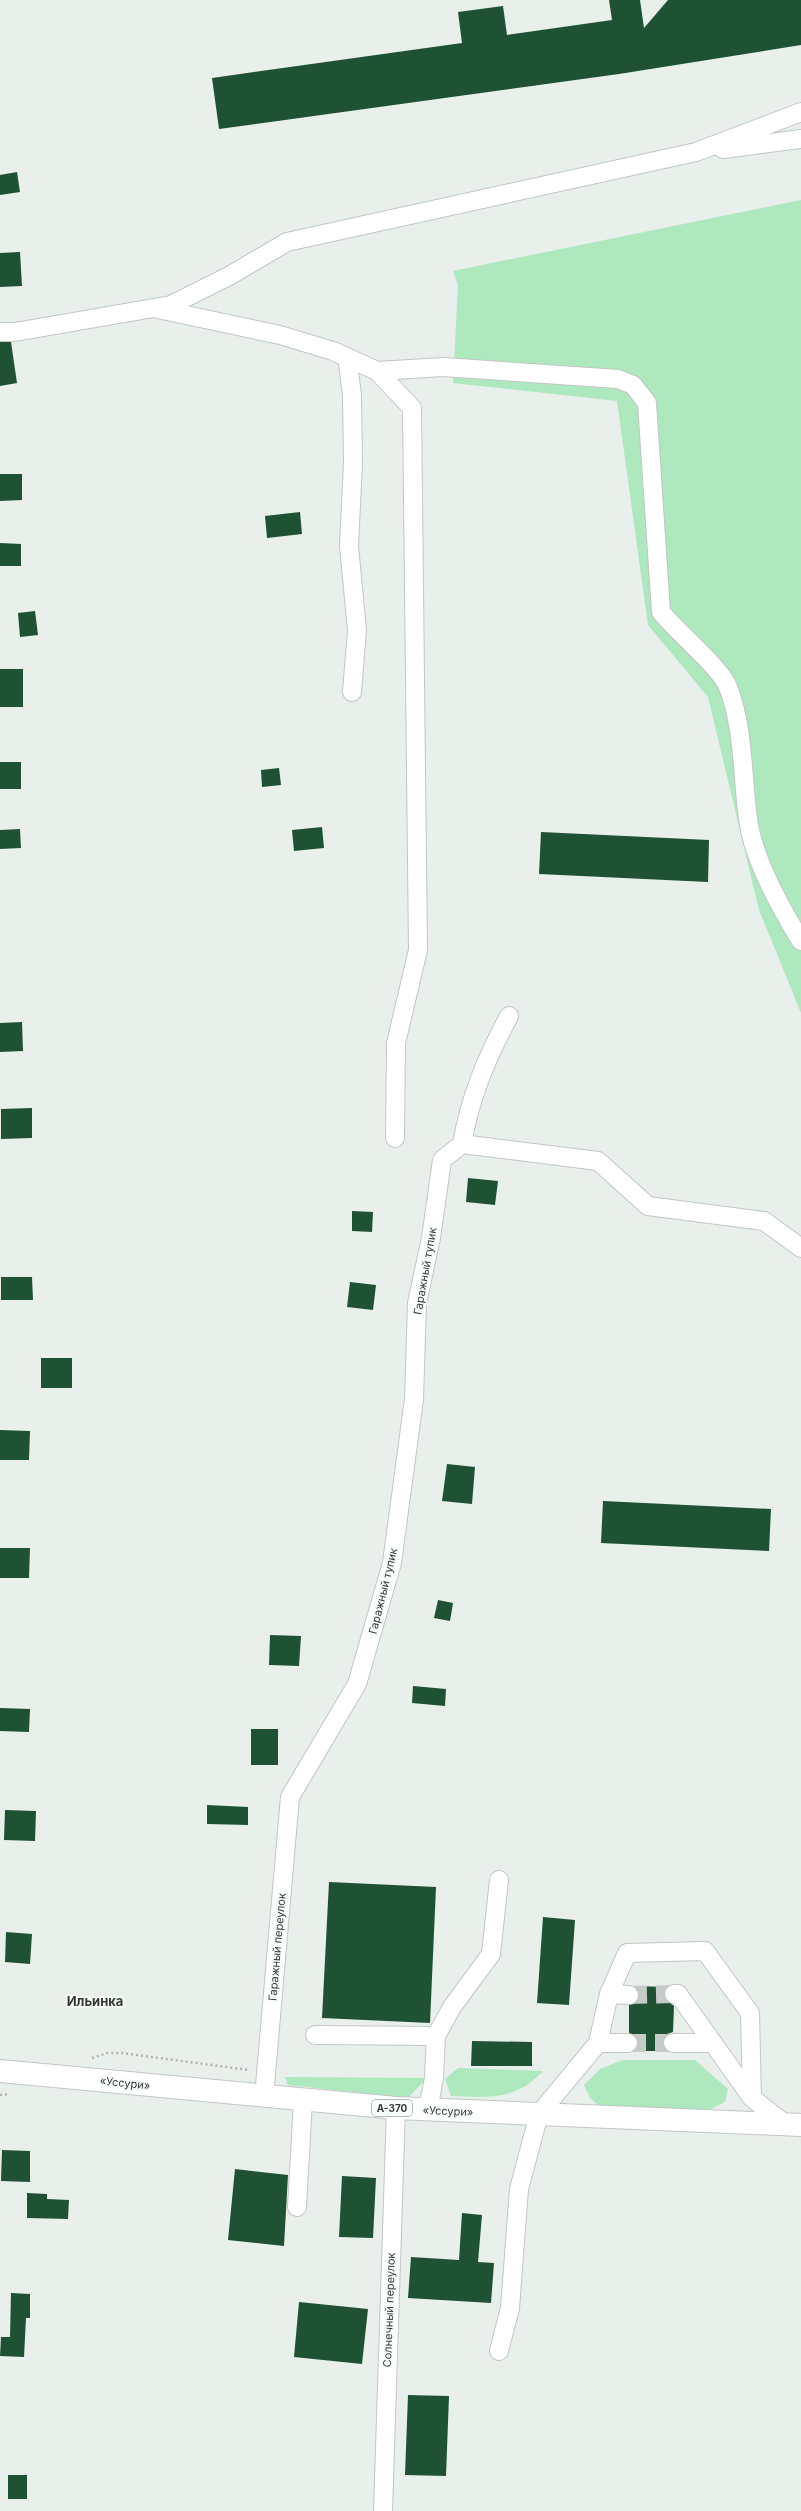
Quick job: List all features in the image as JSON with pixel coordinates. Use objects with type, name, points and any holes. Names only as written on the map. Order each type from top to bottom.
[{"type":"highway","name":"«Уссури»","points":[[0,2071],[264,2098],[396,2108],[793,2125]]},
{"type":"street","points":[[696,152],[801,112]]},
{"type":"street","points":[[0,332],[15,332],[153,308],[178,302],[229,276],[288,242],[696,152],[801,139]]},
{"type":"street","points":[[153,308],[280,335],[333,351],[377,371],[412,408],[418,950],[396,1043],[395,1138]]},
{"type":"street","points":[[347,357],[352,395],[353,462],[349,546],[357,630],[352,692]]},
{"type":"street","points":[[377,371],[443,366],[618,379],[633,385],[647,403],[661,612],[676,631],[709,662],[728,686],[741,744],[748,820],[766,879],[801,940]]},
{"type":"street","points":[[509,1016],[486,1059],[467,1114],[462,1144],[598,1161],[648,1206],[764,1221],[801,1248]]},
{"type":"street","name":"Гаражный тупик","points":[[290,1797],[357,1684],[392,1563],[414,1400],[417,1304],[431,1238],[442,1160],[462,1144]]},
{"type":"street","name":"Гаражный переулок","points":[[264,2098],[290,1797]]},
{"type":"street","points":[[428,2110],[434,2078],[436,2036],[452,2007],[491,1954],[499,1880]]},
{"type":"street","points":[[499,2351],[510,2308],[519,2189],[539,2114],[598,2043],[609,1994],[627,1953],[705,1951],[750,2013],[752,2098]]},
{"type":"street","points":[[609,1994],[629,1995]]},
{"type":"street","points":[[674,1994],[678,1994],[752,2098],[793,2125]]},
{"type":"street","points":[[315,2035],[436,2036]]},
{"type":"street","points":[[598,2043],[628,2043]]},
{"type":"street","points":[[673,2043],[713,2043]]},
{"type":"street","points":[[297,2208],[303,2101]]},
{"type":"street","name":"Солнечный переулок","points":[[382,2511],[396,2108]]},
{"type":"path","points":[[87,2057],[94,2058],[107,2053],[122,2053],[266,2072]]},
{"type":"path","points":[[0,2094],[11,2094]]},
{"type":"green space","points":[[801,200],[801,1013],[759,910],[708,697],[648,625],[617,401],[453,383],[458,285],[453,271]]},
{"type":"green space","points":[[623,2060],[695,2060],[728,2089],[725,2102],[698,2115],[605,2111],[590,2098],[584,2085],[600,2069]]},
{"type":"green space","points":[[458,2068],[543,2071],[533,2081],[522,2088],[501,2095],[477,2097],[451,2096],[445,2079]]},
{"type":"green space","points":[[285,2077],[427,2078],[408,2098],[288,2085]]},
{"type":"building","points":[[609,0],[640,0],[644,28],[668,0],[801,0],[801,45],[619,74],[219,129],[212,78],[462,43],[458,12],[503,6],[507,35],[612,20]]},
{"type":"building","points":[[17,172],[20,192],[0,195],[0,175]]},
{"type":"building","points":[[20,252],[22,286],[0,287],[0,253]]},
{"type":"building","points":[[0,342],[11,342],[17,383],[0,386]]},
{"type":"building","points":[[0,474],[22,474],[22,500],[0,501]]},
{"type":"building","points":[[300,512],[302,534],[267,538],[265,516]]},
{"type":"building","points":[[0,543],[21,544],[21,566],[0,566]]},
{"type":"building","points":[[35,611],[38,635],[20,637],[18,613]]},
{"type":"building","points":[[0,669],[23,669],[23,707],[0,707]]},
{"type":"building","points":[[0,762],[21,762],[21,789],[0,789]]},
{"type":"building","points":[[279,768],[281,785],[262,787],[261,770]]},
{"type":"building","points":[[322,827],[324,848],[294,851],[292,830]]},
{"type":"building","points":[[20,829],[21,848],[0,849],[0,830]]},
{"type":"building","points":[[541,832],[709,840],[708,882],[539,874]]},
{"type":"building","points":[[22,1022],[23,1051],[0,1052],[0,1023]]},
{"type":"building","points":[[32,1108],[32,1138],[1,1139],[1,1109]]},
{"type":"building","points":[[468,1178],[498,1181],[495,1205],[466,1202]]},
{"type":"building","points":[[352,1211],[373,1212],[372,1232],[352,1231]]},
{"type":"building","points":[[1,1277],[32,1277],[33,1300],[1,1300]]},
{"type":"building","points":[[350,1282],[376,1285],[373,1310],[347,1307]]},
{"type":"building","points":[[41,1358],[72,1358],[72,1388],[41,1388]]},
{"type":"building","points":[[0,1430],[30,1431],[29,1460],[0,1460]]},
{"type":"building","points":[[447,1464],[475,1467],[472,1504],[442,1501]]},
{"type":"building","points":[[603,1501],[771,1509],[769,1551],[601,1543]]},
{"type":"building","points":[[0,1548],[30,1548],[29,1578],[0,1578]]},
{"type":"building","points":[[438,1600],[453,1603],[450,1621],[434,1618]]},
{"type":"building","points":[[270,1635],[301,1636],[299,1666],[269,1665]]},
{"type":"building","points":[[413,1686],[446,1689],[445,1706],[412,1703]]},
{"type":"building","points":[[0,1708],[30,1709],[29,1732],[0,1731]]},
{"type":"building","points":[[251,1729],[278,1729],[278,1765],[251,1765]]},
{"type":"building","points":[[207,1805],[248,1807],[248,1825],[207,1824]]},
{"type":"building","points":[[5,1810],[36,1811],[35,1841],[4,1840]]},
{"type":"building","points":[[329,1882],[436,1887],[430,2023],[322,2018]]},
{"type":"building","points":[[543,1917],[575,1920],[569,2005],[537,2003]]},
{"type":"building","points":[[6,1932],[32,1934],[30,1964],[5,1962]]},
{"type":"building","points":[[635,1986],[666,1987],[664,1994],[665,1999],[674,2006],[673,2032],[667,2034],[663,2043],[667,2051],[634,2051],[638,2043],[637,2038],[629,2033],[629,2005],[638,2001],[639,1996]]},
{"type":"building","points":[[472,2041],[532,2042],[532,2066],[471,2066]]},
{"type":"building","points":[[2,2150],[30,2151],[30,2182],[1,2181]]},
{"type":"building","points":[[235,2169],[288,2175],[284,2246],[228,2240]]},
{"type":"building","points":[[342,2176],[376,2178],[373,2238],[339,2237]]},
{"type":"building","points":[[27,2193],[47,2194],[47,2199],[69,2200],[68,2219],[27,2218]]},
{"type":"building","points":[[462,2213],[482,2215],[478,2262],[494,2263],[491,2303],[408,2298],[411,2257],[459,2260]]},
{"type":"building","points":[[11,2293],[30,2294],[30,2318],[26,2318],[24,2357],[0,2356],[1,2337],[10,2337]]},
{"type":"building","points":[[299,2302],[368,2309],[362,2364],[294,2357]]},
{"type":"building","points":[[408,2395],[449,2396],[446,2476],[405,2475]]},
{"type":"building","points":[[8,2475],[27,2475],[27,2499],[8,2499]]},
{"type":"tunnel","points":[[629,1995],[674,1994]]},
{"type":"tunnel","points":[[628,2043],[673,2043]]},
{"type":"district","name":"Ильинка","points":[[95,2001]]}]
